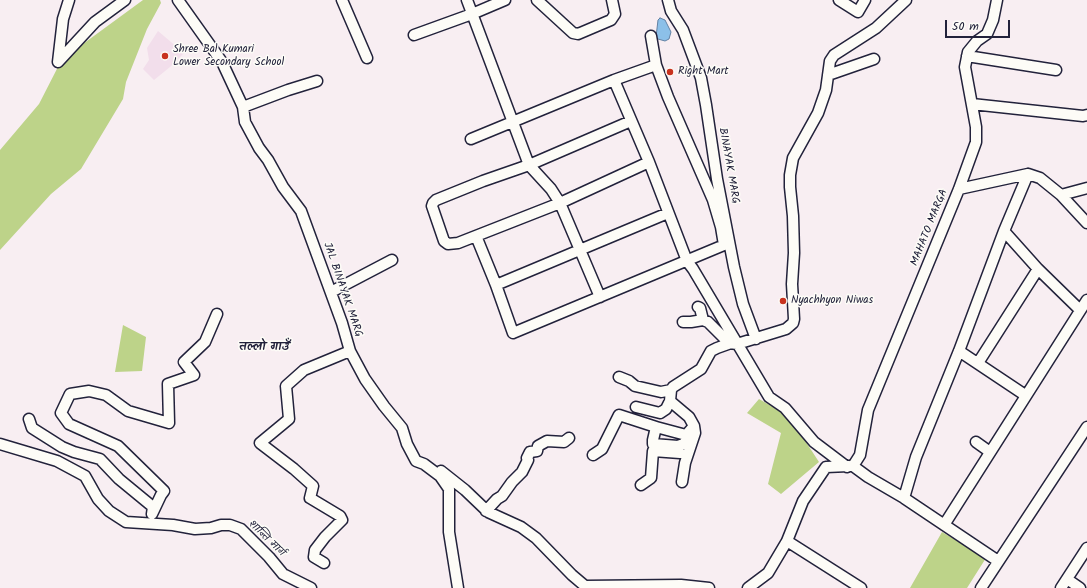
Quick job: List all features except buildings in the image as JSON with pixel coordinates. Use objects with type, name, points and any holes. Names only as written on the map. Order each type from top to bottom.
[{"type":"street","points":[[69,0],[64,19],[58,62],[95,22],[125,0]]},
{"type":"street","name":"JAL BINAYAK MARG","points":[[178,0],[222,62],[243,108],[245,122],[283,187],[302,211],[350,351],[365,379],[402,428],[412,455],[416,461],[424,464],[440,476],[449,489],[449,532],[458,588]]},
{"type":"street","points":[[342,0],[367,58]]},
{"type":"street","points":[[467,0],[529,165],[551,189],[560,202],[600,297]]},
{"type":"street","points":[[414,35],[472,14],[505,0]]},
{"type":"street","points":[[537,0],[573,33],[578,34],[611,20],[614,17],[615,14],[612,0]]},
{"type":"street","name":"BINAYAK MARG","points":[[668,0],[671,11],[683,30],[701,78],[717,180],[734,267],[743,304],[756,339]]},
{"type":"street","points":[[838,0],[858,12],[865,0]]},
{"type":"street","points":[[619,377],[629,381],[635,386],[660,392],[671,390],[673,387],[701,369],[711,351],[734,343],[756,339],[789,327],[793,324],[792,284],[794,253],[793,216],[790,187],[791,166],[795,153],[818,113],[826,90],[830,61],[834,55],[876,28],[906,0]]},
{"type":"street","points":[[997,0],[993,20],[987,34],[977,41],[968,52],[967,56],[1056,70]]},
{"type":"street","points":[[476,236],[496,285],[513,333],[724,245],[722,227],[709,189],[668,97],[656,65],[651,36]]},
{"type":"street","name":"MAHATO MARGA","points":[[850,466],[860,455],[870,404],[959,189],[976,142],[976,128],[965,67],[967,56]]},
{"type":"street","points":[[828,75],[874,59]]},
{"type":"street","points":[[471,139],[614,80],[656,65]]},
{"type":"street","points":[[614,80],[649,162],[687,261],[693,269],[734,343],[769,397],[785,408],[814,442],[868,478],[904,498],[998,561]]},
{"type":"street","points":[[243,108],[288,90],[317,81]]},
{"type":"street","points":[[972,104],[1084,116],[1087,115]]},
{"type":"street","points":[[631,121],[529,165],[436,200],[432,203],[444,241],[448,244],[458,243],[560,202],[649,162]]},
{"type":"street","points":[[904,498],[916,457],[959,351],[1004,231],[1028,174]]},
{"type":"street","points":[[959,189],[1028,174],[1040,178],[1061,195],[1087,223]]},
{"type":"street","points":[[1061,195],[1087,188]]},
{"type":"street","points":[[496,285],[668,213]]},
{"type":"street","points":[[1004,231],[1038,269],[1080,310]]},
{"type":"street","points":[[331,292],[392,260]]},
{"type":"street","points":[[978,363],[1038,269]]},
{"type":"street","points":[[944,525],[1025,395],[1087,300]]},
{"type":"street","points":[[698,306],[700,308],[703,320]]},
{"type":"street","points":[[150,519],[164,491],[118,446],[69,424],[60,413],[70,394],[89,391],[106,395],[128,411],[169,423],[168,384],[194,376],[184,362],[205,342],[217,314]]},
{"type":"street","points":[[683,322],[703,320],[708,322],[723,337],[734,343]]},
{"type":"street","points":[[324,563],[314,557],[315,550],[325,537],[342,520],[340,516],[310,498],[313,486],[294,468],[260,443],[289,418],[286,386],[304,370],[350,351]]},
{"type":"street","points":[[959,351],[1025,395]]},
{"type":"street","points":[[636,407],[660,412],[666,409],[670,401],[671,390]]},
{"type":"street","points":[[670,401],[688,417],[694,426],[694,432],[687,453],[682,482]]},
{"type":"street","points":[[593,455],[602,449],[619,415],[686,435]]},
{"type":"street","points":[[29,419],[32,428],[62,447],[100,459],[119,480],[153,507],[150,519]]},
{"type":"street","points":[[656,427],[653,440],[654,444],[678,446],[686,444],[686,435],[694,426]]},
{"type":"street","points":[[981,588],[1087,427]]},
{"type":"street","points":[[486,511],[497,499],[502,496],[512,482],[522,472],[530,452],[537,451],[538,446],[547,441],[564,442],[569,438]]},
{"type":"street","points":[[976,442],[990,452]]},
{"type":"street","name":"शान्ति मार्ग","points":[[0,444],[57,461],[85,476],[98,499],[109,511],[126,522],[150,519],[195,529],[211,528],[221,525],[230,525],[241,529],[269,556],[283,574],[311,588]]},
{"type":"street","points":[[641,485],[651,478],[653,451],[687,453]]},
{"type":"street","points":[[424,464],[436,468],[465,490],[486,511],[520,527],[536,538],[572,575],[585,586],[681,585],[708,588]]},
{"type":"street","points":[[748,588],[768,573],[787,541],[803,501],[826,466],[850,466]]},
{"type":"street","points":[[787,541],[861,588]]},
{"type":"street","points":[[1080,588],[1064,584],[1087,548]]},
{"type":"shaded area","name":"Shree Bal Kumari Lower Secondary School","points":[[158,31],[184,53],[154,80],[143,69],[149,60],[147,48]]},
{"type":"green space","points":[[143,0],[160,0],[161,3],[147,29],[126,82],[123,99],[81,169],[51,194],[0,250],[0,150],[39,104],[61,61]]},
{"type":"green space","points":[[123,325],[146,337],[142,371],[115,372]]},
{"type":"green space","points":[[759,399],[789,416],[819,462],[781,494],[768,484],[781,433],[747,413]]},
{"type":"green space","points":[[942,532],[986,558],[967,588],[910,588]]},
{"type":"water","points":[[660,18],[665,20],[671,32],[669,39],[665,41],[656,37],[658,20]]},
{"type":"place","name":"Shree Bal Kumari Lower Secondary School","points":[[165,56]]},
{"type":"place","name":"Right Mart","points":[[670,72]]},
{"type":"place","name":"Nyachhyon Niwas","points":[[783,301]]},
{"type":"district","name":"तल्लो गाउँ","points":[[264,348]]}]
